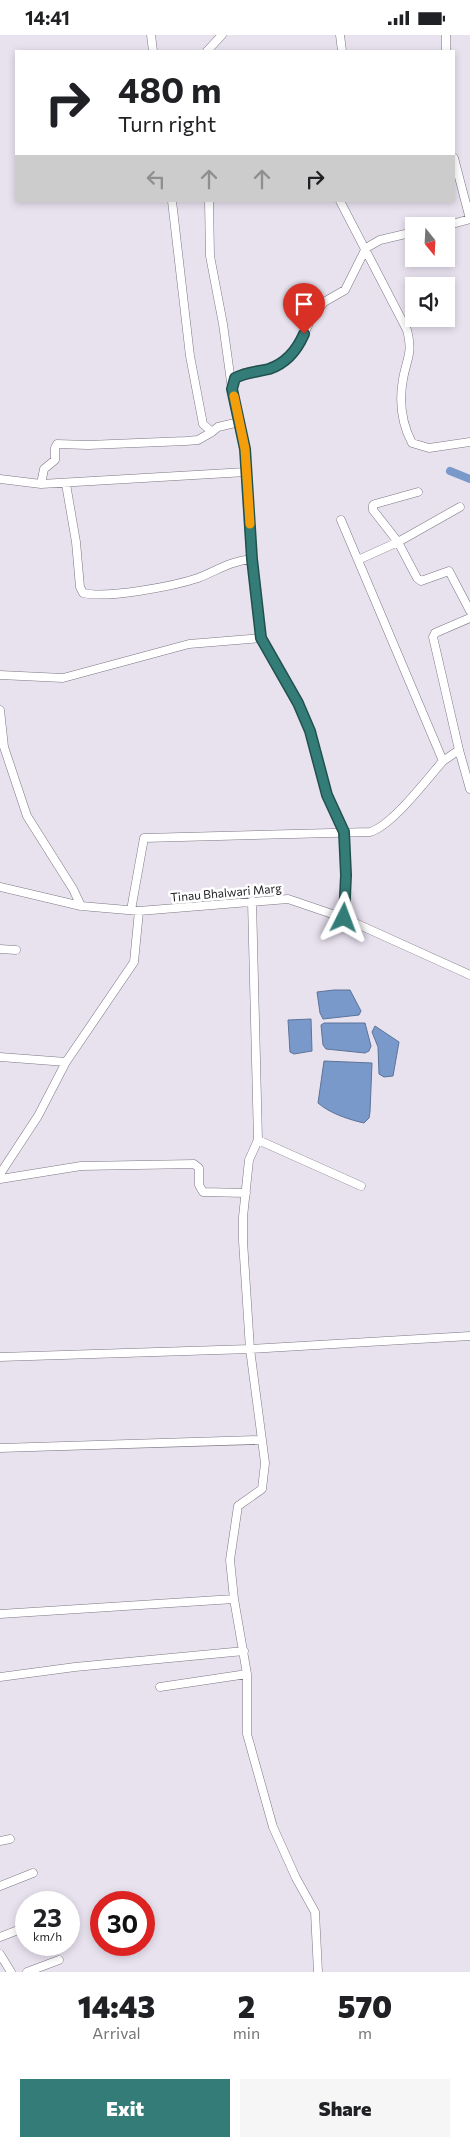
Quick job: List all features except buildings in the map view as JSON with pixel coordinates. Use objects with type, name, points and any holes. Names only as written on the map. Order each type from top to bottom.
[{"type":"street","points":[[150,35],[153,50]]},
{"type":"street","points":[[208,50],[222,35]]},
{"type":"street","points":[[340,35],[342,50]]},
{"type":"street","points":[[446,35],[446,50]]},
{"type":"street","points":[[455,163],[470,219],[455,223]]},
{"type":"street","points":[[172,202],[190,357],[203,424],[212,431]]},
{"type":"street","points":[[209,202],[210,256],[223,324],[232,389],[245,449],[252,559],[261,638],[298,703],[310,731],[327,795],[344,832],[346,875],[344,918]]},
{"type":"street","points":[[341,202],[366,248],[407,331],[411,346],[403,379],[402,395],[402,413],[406,432],[412,443],[429,448],[470,443]]},
{"type":"street","points":[[232,389],[235,378],[244,373],[270,369],[288,359],[299,347],[310,321],[324,302],[344,290],[366,248],[380,240],[405,235]]},
{"type":"street","points":[[41,485],[44,469],[55,460],[57,445],[106,445],[192,440],[198,439],[218,427],[239,422]]},
{"type":"street","points":[[0,479],[41,485],[246,472]]},
{"type":"street","points":[[66,484],[75,534],[80,587],[83,593],[114,593],[176,584],[204,575],[229,563],[252,559]]},
{"type":"street","points":[[418,491],[373,505],[373,510],[398,542],[419,580],[424,581],[449,571],[470,611]]},
{"type":"street","points":[[358,560],[398,542],[460,507]]},
{"type":"street","points":[[341,520],[443,761]]},
{"type":"street","points":[[470,617],[435,633],[433,637],[458,750],[470,789]]},
{"type":"street","points":[[0,675],[63,678],[189,644],[261,638]]},
{"type":"street","points":[[0,710],[2,747],[27,816],[73,889],[81,906]]},
{"type":"street","points":[[0,1173],[38,1116],[66,1062],[134,962],[135,911],[144,838],[377,830],[389,821],[443,761],[458,750]]},
{"type":"street","name":"Tinau Bhalwari Marg","points":[[0,887],[81,906],[135,911],[288,899],[344,918],[470,975]]},
{"type":"street","points":[[252,901],[258,1140],[249,1160],[243,1241],[250,1349],[260,1440],[265,1463],[262,1489],[238,1506],[230,1560],[234,1599],[247,1674],[246,1720],[249,1743],[273,1827],[296,1878],[315,1912],[318,1972]]},
{"type":"street","points":[[0,949],[16,950]]},
{"type":"street","points":[[0,1057],[66,1062]]},
{"type":"street","points":[[258,1140],[361,1186]]},
{"type":"street","points":[[0,1179],[81,1165],[194,1164],[198,1168],[199,1185],[203,1192],[246,1193]]},
{"type":"street","points":[[0,1357],[250,1349],[470,1335]]},
{"type":"street","points":[[0,1448],[260,1440]]},
{"type":"street","points":[[0,1613],[234,1599]]},
{"type":"street","points":[[0,1677],[84,1666],[244,1651]]},
{"type":"street","points":[[160,1687],[247,1674]]},
{"type":"street","points":[[0,1841],[10,1839]]},
{"type":"street","points":[[0,1887],[33,1873]]},
{"type":"street","points":[[0,1937],[15,1931]]},
{"type":"street","points":[[0,1954],[11,1972]]},
{"type":"street","points":[[27,1972],[59,1960]]},
{"type":"water","points":[[350,990],[361,1011],[359,1015],[323,1019],[320,1013],[317,992]]},
{"type":"water","points":[[311,1019],[312,1051],[294,1054],[290,1052],[288,1020]]},
{"type":"water","points":[[324,1023],[365,1023],[371,1046],[369,1051],[365,1053],[326,1049],[323,1045],[321,1025]]},
{"type":"water","points":[[375,1026],[399,1042],[393,1076],[384,1077],[379,1074],[378,1047],[372,1032]]},
{"type":"water","points":[[324,1061],[372,1063],[370,1112],[369,1118],[364,1123],[340,1116],[318,1103]]},
{"type":"waterway","points":[[450,471],[470,479]]},
{"type":"slow traffic","points":[[234,396],[245,449],[250,524]]},
{"type":"route","points":[[304,334],[299,347],[288,359],[270,369],[244,373],[235,378],[232,389],[245,449],[252,559],[261,638],[298,703],[310,731],[327,795],[344,832],[346,875],[344,918]]}]
